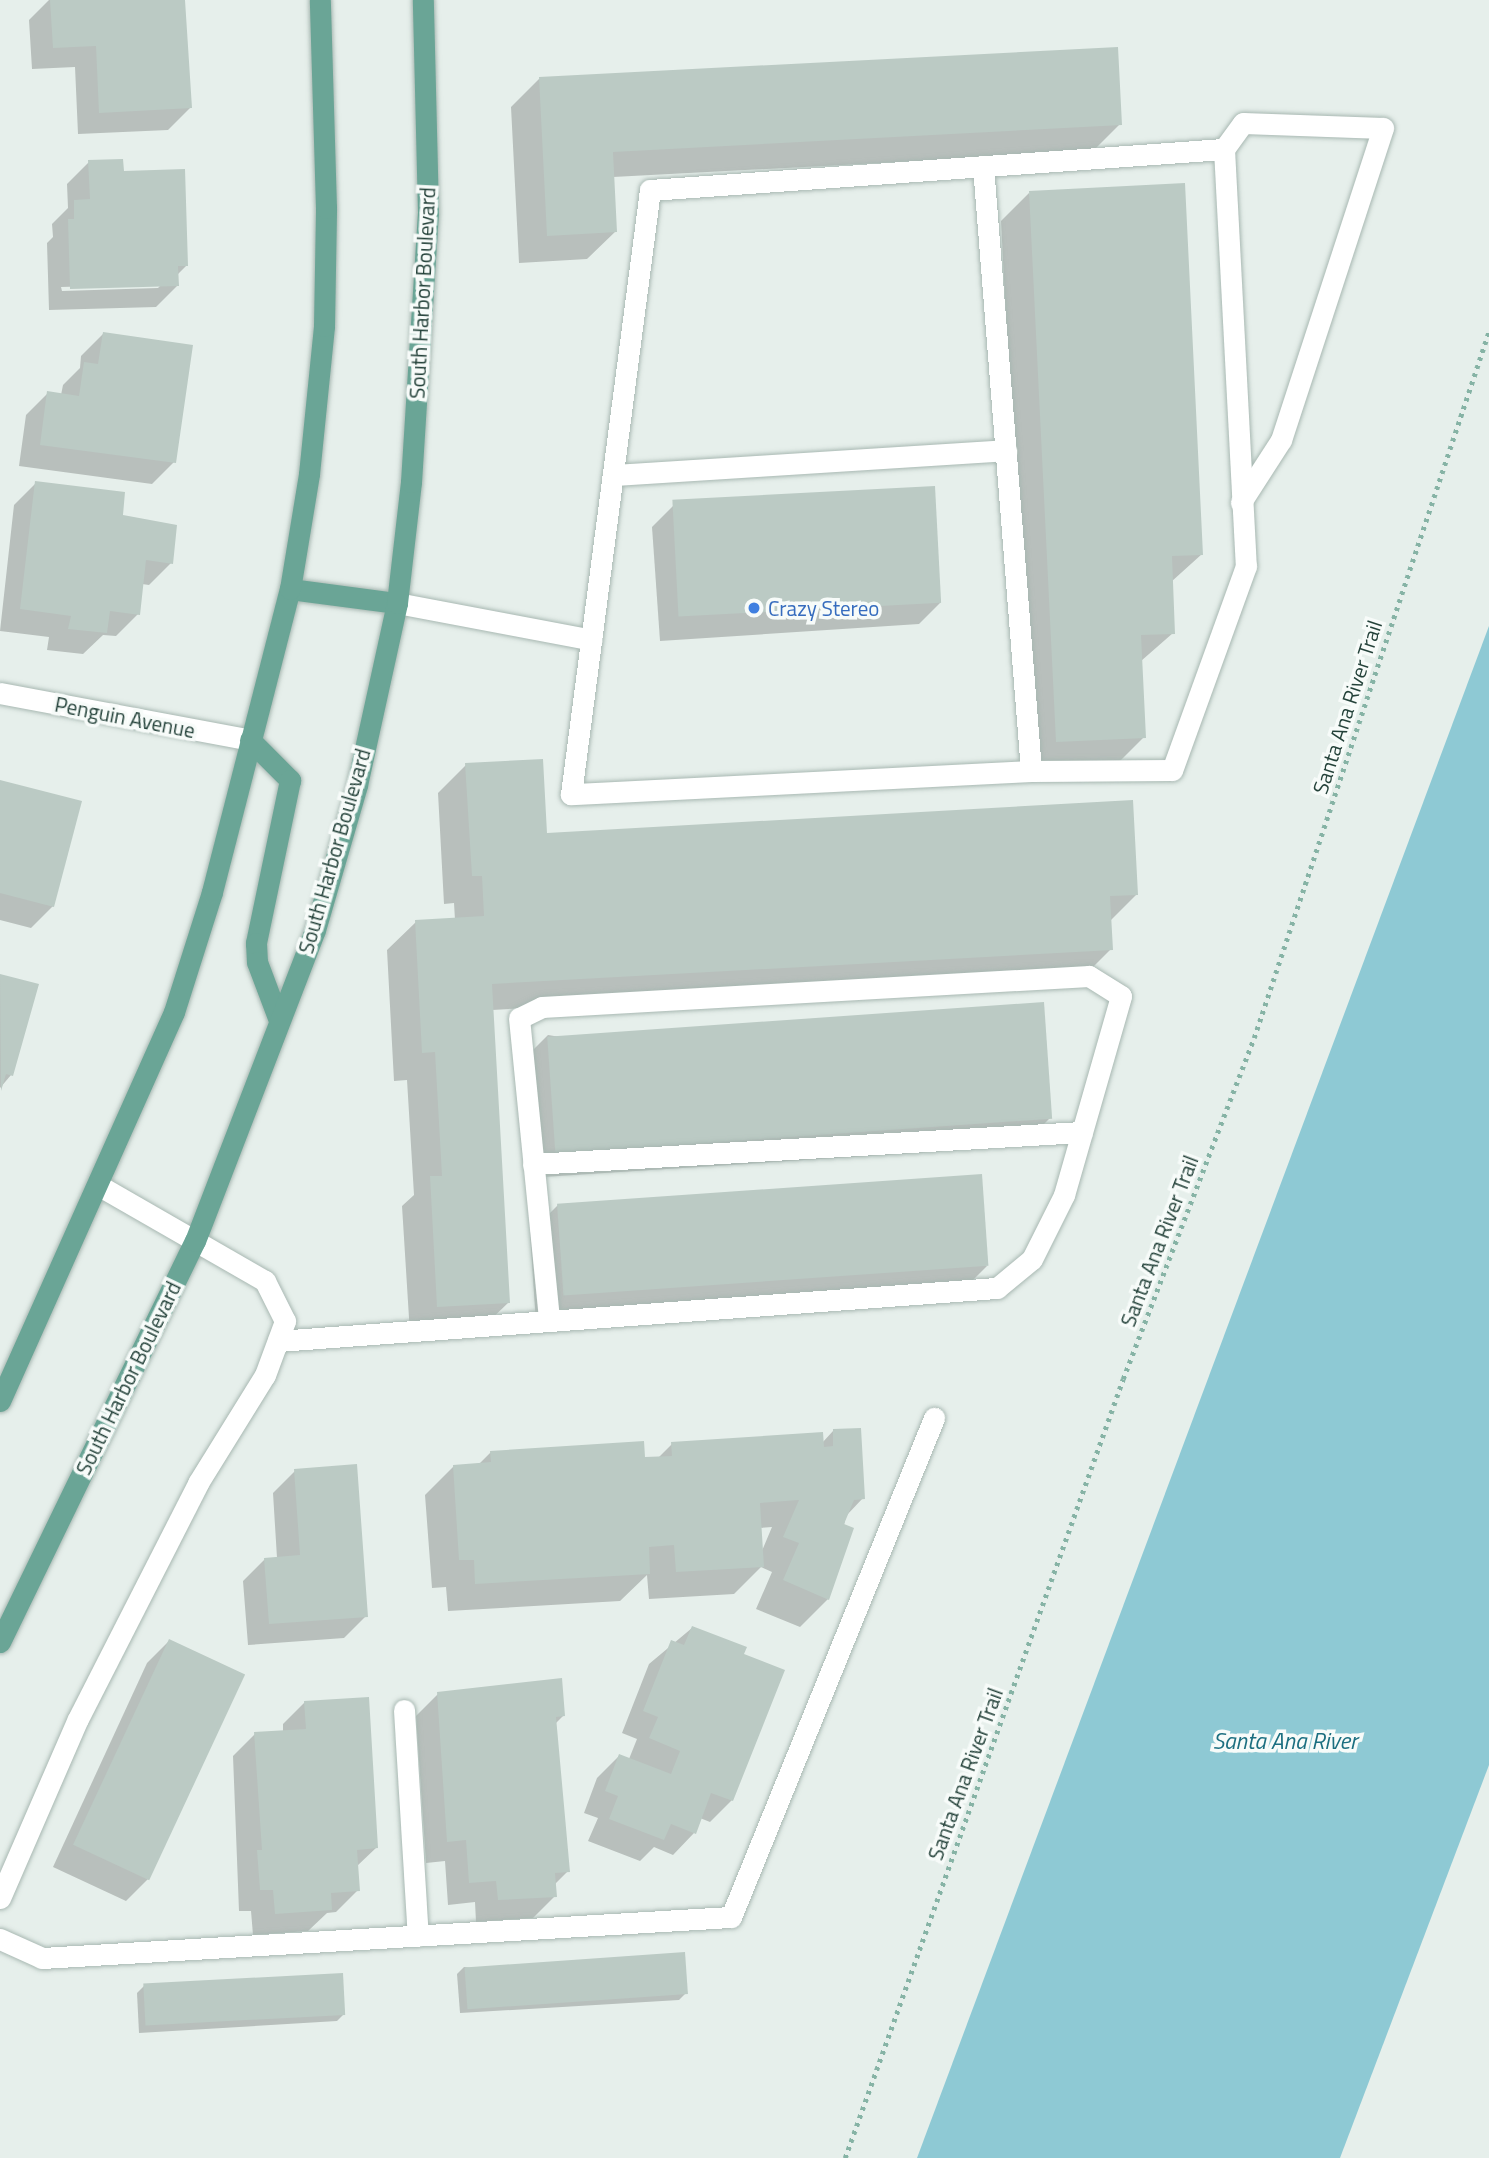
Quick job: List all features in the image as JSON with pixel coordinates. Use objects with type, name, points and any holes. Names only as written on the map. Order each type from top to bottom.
[{"type":"main road","points":[[0,1401],[174,1012],[212,892],[290,589],[309,474],[324,326],[326,208],[320,0]]},
{"type":"main road","name":"South Harbor Boulevard","points":[[0,1642],[195,1241],[278,1018],[315,930],[357,785],[397,603],[424,328],[428,212],[423,0]]},
{"type":"main road","points":[[290,589],[397,603]]},
{"type":"main road","points":[[250,740],[290,780],[256,943],[257,962],[278,1018]]},
{"type":"street","points":[[1224,149],[650,190],[571,794],[1031,771],[1172,770],[1246,566],[1241,502],[1224,149],[1243,123],[1383,128],[1281,440],[1241,502]]},
{"type":"street","points":[[983,166],[1031,771]]},
{"type":"street","points":[[613,475],[1006,450]]},
{"type":"street","points":[[397,603],[592,640]]},
{"type":"street","name":"Penguin Avenue","points":[[0,693],[250,740]]},
{"type":"street","points":[[278,1341],[997,1288],[1032,1259],[1064,1195],[1121,996],[1089,976],[542,1007],[519,1018],[549,1320]]},
{"type":"street","points":[[533,1164],[1082,1132]]},
{"type":"street","points":[[0,1898],[78,1719],[198,1483],[265,1375],[285,1321],[265,1281],[98,1185]]},
{"type":"street","points":[[0,1939],[42,1958],[731,1917],[934,1418]]},
{"type":"street","points":[[404,1710],[418,1936]]},
{"type":"path","name":"Santa Ana River Trail","points":[[845,2158],[1123,1379],[1254,1038],[1489,331]]},
{"type":"water","name":"Santa Ana River","points":[[1489,626],[1489,1765],[1340,2158],[917,2158]]},
{"type":"building","points":[[50,0],[185,0],[192,108],[99,113],[96,46],[53,48]]},
{"type":"building","points":[[1118,47],[1122,125],[613,152],[617,232],[547,236],[539,77]]},
{"type":"building","points":[[123,159],[124,171],[185,169],[188,266],[178,266],[179,286],[70,289],[68,219],[74,219],[74,200],[90,199],[88,160]]},
{"type":"building","points":[[1185,183],[1203,555],[1172,556],[1175,634],[1141,635],[1146,738],[1056,742],[1029,191]]},
{"type":"building","points":[[103,332],[193,345],[176,463],[40,445],[47,391],[79,396],[84,362],[98,364]]},
{"type":"building","points":[[35,481],[125,492],[123,515],[177,525],[173,564],[146,560],[140,615],[110,611],[107,633],[68,629],[71,616],[20,609]]},
{"type":"building","points":[[935,486],[941,603],[678,617],[672,500]]},
{"type":"building","points":[[543,759],[547,833],[1133,800],[1138,895],[1110,896],[1113,950],[492,984],[510,1303],[437,1307],[430,1176],[442,1176],[435,1052],[422,1053],[415,920],[484,916],[482,876],[472,876],[465,763]]},
{"type":"building","points":[[0,780],[82,801],[54,907],[0,893]]},
{"type":"building","points":[[0,974],[39,984],[13,1076],[6,1074],[1,1091]]},
{"type":"building","points":[[1044,1002],[1052,1119],[555,1153],[547,1037]]},
{"type":"building","points":[[982,1174],[988,1266],[563,1295],[557,1204]]},
{"type":"building","points":[[861,1428],[865,1499],[854,1500],[844,1524],[854,1528],[829,1600],[783,1580],[799,1543],[783,1537],[799,1500],[760,1503],[764,1567],[676,1572],[674,1545],[649,1547],[650,1574],[475,1584],[474,1560],[459,1560],[453,1465],[491,1462],[490,1451],[644,1441],[645,1457],[672,1456],[671,1442],[823,1432],[824,1447],[833,1446],[833,1429]]},
{"type":"building","points":[[357,1464],[368,1617],[269,1624],[264,1558],[300,1555],[294,1469]]},
{"type":"building","points":[[692,1626],[747,1647],[744,1654],[785,1670],[733,1801],[711,1793],[696,1834],[671,1824],[664,1840],[609,1819],[618,1796],[605,1791],[619,1754],[671,1774],[680,1751],[649,1738],[658,1717],[643,1711],[671,1640],[684,1645]]},
{"type":"building","points":[[169,1639],[245,1674],[149,1880],[73,1845]]},
{"type":"building","points":[[562,1678],[565,1716],[556,1717],[570,1872],[555,1873],[557,1897],[498,1900],[496,1881],[469,1883],[466,1840],[447,1842],[437,1692]]},
{"type":"building","points":[[369,1697],[378,1848],[357,1850],[360,1891],[331,1893],[332,1910],[275,1914],[273,1890],[260,1890],[257,1850],[262,1850],[254,1732],[306,1729],[304,1701]]},
{"type":"building","points":[[685,1952],[688,1994],[467,2009],[465,1967]]},
{"type":"building","points":[[343,1973],[345,2015],[145,2025],[143,1983]]},
{"type":"place","name":"Crazy Stereo","points":[[754,608]]}]
